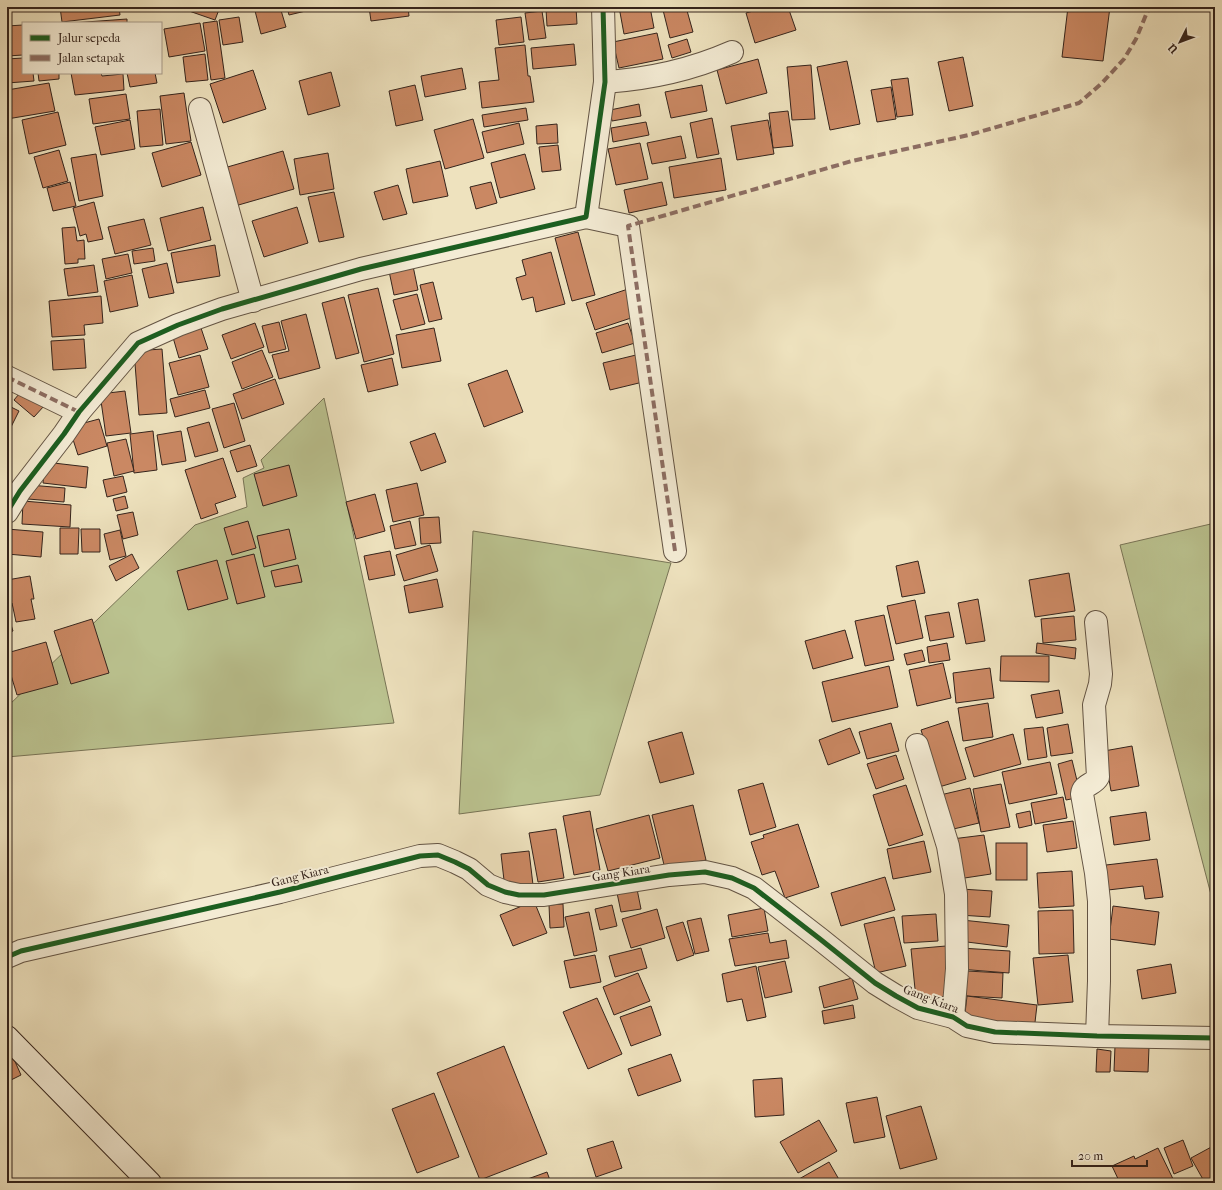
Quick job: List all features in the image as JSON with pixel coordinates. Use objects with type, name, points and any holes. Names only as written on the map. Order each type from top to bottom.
[{"type":"street","points":[[586,217],[605,82],[603,7]]},
{"type":"street","points":[[605,82],[635,80],[695,67],[732,52]]},
{"type":"street","points":[[200,109],[254,301]]},
{"type":"street","points":[[7,512],[20,491],[79,412],[138,343],[178,325],[222,309],[361,269],[586,217],[628,226],[675,551]]},
{"type":"street","points":[[7,377],[79,412]]},
{"type":"street","points":[[1096,622],[1101,674],[1100,684],[1094,705],[1098,777],[1083,789],[1082,794],[1096,873],[1099,901],[1097,1036]]},
{"type":"street","points":[[917,745],[948,846],[956,894],[957,969],[953,1017]]},
{"type":"street","name":"Gang Kiara","points":[[7,957],[21,951],[280,892],[420,856],[438,855],[469,869],[488,885],[505,892],[519,895],[544,895],[670,875],[705,872],[732,878],[754,888],[820,938],[869,979],[890,993],[918,1008],[953,1017],[967,1026],[995,1032],[1097,1036],[1215,1038]]},
{"type":"street","points":[[7,1037],[150,1183]]},
{"type":"green space","points":[[324,398],[394,723],[7,757],[7,707],[195,525],[247,507],[243,478],[264,468],[261,460]]},
{"type":"green space","points":[[1215,523],[1215,910],[1120,545]]},
{"type":"green space","points":[[473,531],[671,563],[600,795],[459,814]]},
{"type":"building","points":[[60,7],[119,7],[120,15],[62,22]]},
{"type":"building","points":[[190,7],[220,7],[215,20],[189,11]]},
{"type":"building","points":[[254,7],[280,7],[286,27],[261,34]]},
{"type":"building","points":[[287,7],[313,7],[314,9],[289,15]]},
{"type":"building","points":[[369,7],[408,7],[409,16],[371,21]]},
{"type":"building","points":[[576,7],[577,24],[547,26],[546,9]]},
{"type":"building","points":[[619,7],[650,7],[654,28],[624,34]]},
{"type":"building","points":[[673,7],[686,7],[693,32],[670,38],[663,10]]},
{"type":"building","points":[[767,7],[788,7],[796,30],[755,43],[746,13]]},
{"type":"building","points":[[1068,7],[1110,7],[1103,61],[1062,57]]},
{"type":"building","points":[[542,11],[546,38],[529,40],[525,13]]},
{"type":"building","points":[[239,17],[243,42],[223,45],[219,20]]},
{"type":"building","points":[[521,17],[524,42],[499,45],[496,20]]},
{"type":"building","points":[[127,19],[127,22],[86,22]]},
{"type":"building","points":[[217,21],[225,78],[211,80],[203,23]]},
{"type":"building","points":[[200,23],[205,51],[169,57],[164,29]]},
{"type":"building","points":[[22,25],[22,55],[7,56],[7,26]]},
{"type":"building","points":[[657,33],[663,59],[619,68],[613,42]]},
{"type":"building","points":[[687,39],[691,52],[672,58],[668,45]]},
{"type":"building","points":[[574,44],[576,65],[533,69],[531,48]]},
{"type":"building","points":[[525,45],[528,76],[530,76],[534,102],[482,108],[479,82],[499,80],[495,48]]},
{"type":"building","points":[[205,54],[208,80],[186,82],[183,57]]},
{"type":"building","points":[[963,57],[973,106],[949,111],[938,62]]},
{"type":"building","points":[[22,58],[22,74],[33,74],[34,81],[7,83],[7,59]]},
{"type":"building","points":[[758,59],[767,93],[726,104],[717,70]]},
{"type":"building","points":[[847,61],[860,124],[830,130],[817,67]]},
{"type":"building","points":[[811,65],[815,119],[792,120],[787,67]]},
{"type":"building","points":[[462,68],[466,89],[425,97],[421,76]]},
{"type":"building","points":[[253,70],[266,109],[223,123],[210,84]]},
{"type":"building","points":[[331,72],[340,106],[308,115],[299,81]]},
{"type":"building","points":[[38,74],[59,74],[59,79],[39,81]]},
{"type":"building","points":[[71,74],[101,74],[102,76],[123,74],[124,90],[75,95]]},
{"type":"building","points":[[127,74],[155,74],[157,83],[130,87]]},
{"type":"building","points":[[908,78],[913,115],[897,117],[891,80]]},
{"type":"building","points":[[49,83],[55,111],[7,119],[7,90]]},
{"type":"building","points":[[415,85],[423,120],[396,126],[389,91]]},
{"type":"building","points":[[702,85],[707,111],[671,118],[665,92]]},
{"type":"building","points":[[891,87],[896,119],[877,122],[871,90]]},
{"type":"building","points":[[184,93],[191,141],[166,144],[160,96]]},
{"type":"building","points":[[126,94],[130,119],[93,124],[89,99]]},
{"type":"building","points":[[639,104],[641,116],[612,121],[610,110]]},
{"type":"building","points":[[526,108],[528,120],[484,127],[482,115]]},
{"type":"building","points":[[160,109],[163,145],[140,147],[137,111]]},
{"type":"building","points":[[788,111],[793,146],[773,148],[769,113]]},
{"type":"building","points":[[58,112],[66,145],[29,154],[22,120]]},
{"type":"building","points":[[712,118],[719,154],[697,158],[690,123]]},
{"type":"building","points":[[473,119],[484,158],[445,169],[434,130]]},
{"type":"building","points":[[130,120],[135,149],[101,155],[95,127]]},
{"type":"building","points":[[768,120],[774,154],[737,160],[731,126]]},
{"type":"building","points":[[646,122],[649,135],[613,142],[611,128]]},
{"type":"building","points":[[519,123],[524,144],[487,153],[482,132]]},
{"type":"building","points":[[557,124],[558,143],[537,144],[536,126]]},
{"type":"building","points":[[681,136],[686,158],[652,164],[647,143]]},
{"type":"building","points":[[191,142],[201,175],[162,187],[152,153]]},
{"type":"building","points":[[640,143],[648,179],[616,185],[608,149]]},
{"type":"building","points":[[558,145],[561,170],[542,172],[539,147]]},
{"type":"building","points":[[59,150],[68,181],[43,188],[34,157]]},
{"type":"building","points":[[283,151],[294,189],[235,206],[224,168]]},
{"type":"building","points":[[328,153],[334,189],[300,195],[294,159]]},
{"type":"building","points":[[96,154],[103,196],[79,201],[71,158]]},
{"type":"building","points":[[525,154],[535,189],[500,198],[491,163]]},
{"type":"building","points":[[721,158],[726,190],[674,198],[669,167]]},
{"type":"building","points":[[440,161],[448,196],[413,203],[406,169]]},
{"type":"building","points":[[70,182],[76,206],[53,211],[47,188]]},
{"type":"building","points":[[491,182],[497,203],[476,209],[470,187]]},
{"type":"building","points":[[662,182],[667,205],[629,213],[624,190]]},
{"type":"building","points":[[398,185],[407,214],[383,220],[374,192]]},
{"type":"building","points":[[334,192],[344,237],[319,242],[308,197]]},
{"type":"building","points":[[94,202],[103,239],[88,242],[86,234],[80,236],[73,208]]},
{"type":"building","points":[[203,207],[211,240],[168,251],[160,218]]},
{"type":"building","points":[[297,207],[308,243],[264,257],[252,221]]},
{"type":"building","points":[[144,219],[151,245],[115,254],[108,227]]},
{"type":"building","points":[[75,227],[77,241],[84,240],[85,259],[78,259],[78,263],[65,264],[62,228]]},
{"type":"building","points":[[578,232],[595,295],[572,301],[555,238]]},
{"type":"building","points":[[215,245],[220,276],[177,283],[171,253]]},
{"type":"building","points":[[153,248],[155,261],[134,264],[132,251]]},
{"type":"building","points":[[551,252],[565,304],[536,312],[533,297],[522,300],[516,278],[526,275],[522,260]]},
{"type":"building","points":[[128,254],[132,273],[106,279],[102,259]]},
{"type":"building","points":[[167,263],[174,293],[149,298],[142,269]]},
{"type":"building","points":[[94,265],[98,292],[68,296],[64,269]]},
{"type":"building","points":[[413,266],[418,290],[394,295],[389,271]]},
{"type":"building","points":[[132,275],[138,306],[110,312],[104,281]]},
{"type":"building","points":[[433,282],[442,319],[429,322],[420,285]]},
{"type":"building","points":[[378,288],[394,354],[364,362],[348,295]]},
{"type":"building","points":[[628,289],[637,316],[595,330],[586,303]]},
{"type":"building","points":[[417,294],[425,324],[401,330],[393,300]]},
{"type":"building","points":[[101,296],[103,323],[84,325],[85,335],[52,337],[49,301]]},
{"type":"building","points":[[344,297],[359,353],[336,359],[322,303]]},
{"type":"building","points":[[306,314],[320,368],[279,379],[272,355],[289,351],[281,321]]},
{"type":"building","points":[[279,322],[286,349],[269,353],[262,326]]},
{"type":"building","points":[[255,323],[264,347],[231,359],[222,335]]},
{"type":"building","points":[[628,323],[635,343],[602,353],[596,333]]},
{"type":"building","points":[[200,325],[208,349],[179,358],[172,334]]},
{"type":"building","points":[[434,328],[441,361],[402,368],[396,335]]},
{"type":"building","points":[[84,339],[86,368],[53,370],[51,341]]},
{"type":"building","points":[[162,349],[167,413],[139,415],[134,351]]},
{"type":"building","points":[[262,350],[273,377],[242,389],[232,362]]},
{"type":"building","points":[[200,355],[209,387],[178,395],[169,363]]},
{"type":"building","points":[[636,355],[643,382],[610,390],[603,363]]},
{"type":"building","points":[[392,358],[398,385],[368,392],[361,365]]},
{"type":"building","points":[[507,370],[523,412],[484,427],[468,384]]},
{"type":"building","points":[[275,379],[284,404],[242,419],[233,394]]},
{"type":"building","points":[[24,388],[44,406],[34,417],[14,400]]},
{"type":"building","points":[[205,390],[210,408],[175,417],[170,399]]},
{"type":"building","points":[[125,391],[131,433],[106,436],[100,394]]},
{"type":"building","points":[[234,403],[245,441],[224,448],[212,409]]},
{"type":"building","points":[[7,405],[19,411],[7,435]]},
{"type":"building","points":[[99,419],[107,446],[78,455],[69,427]]},
{"type":"building","points":[[209,422],[218,451],[195,457],[187,428]]},
{"type":"building","points":[[153,431],[157,470],[134,473],[130,434]]},
{"type":"building","points":[[181,431],[186,461],[162,465],[157,435]]},
{"type":"building","points":[[435,433],[446,462],[421,471],[410,442]]},
{"type":"building","points":[[126,439],[134,471],[114,476],[107,443]]},
{"type":"building","points":[[250,445],[257,466],[237,472],[230,451]]},
{"type":"building","points":[[223,458],[236,497],[215,504],[218,513],[201,519],[185,470]]},
{"type":"building","points":[[45,462],[88,467],[86,488],[43,483]]},
{"type":"building","points":[[289,465],[297,496],[263,506],[254,474]]},
{"type":"building","points":[[123,476],[127,492],[107,497],[103,480]]},
{"type":"building","points":[[417,483],[424,515],[393,522],[386,490]]},
{"type":"building","points":[[29,485],[65,488],[64,502],[28,499]]},
{"type":"building","points":[[375,494],[385,531],[356,539],[346,502]]},
{"type":"building","points":[[125,496],[128,508],[116,511],[113,499]]},
{"type":"building","points":[[23,501],[71,505],[70,527],[22,524]]},
{"type":"building","points":[[133,512],[138,535],[123,539],[117,515]]},
{"type":"building","points":[[439,517],[441,543],[421,544],[419,518]]},
{"type":"building","points":[[248,521],[256,548],[232,555],[224,528]]},
{"type":"building","points":[[410,521],[416,545],[395,549],[390,526]]},
{"type":"building","points":[[60,528],[79,528],[78,554],[60,554]]},
{"type":"building","points":[[7,529],[43,532],[41,557],[7,554]]},
{"type":"building","points":[[81,529],[100,529],[100,552],[82,552]]},
{"type":"building","points":[[289,529],[296,559],[264,567],[257,536]]},
{"type":"building","points":[[120,530],[126,556],[110,560],[104,534]]},
{"type":"building","points":[[430,545],[438,571],[404,581],[396,555]]},
{"type":"building","points":[[390,551],[395,575],[369,580],[364,556]]},
{"type":"building","points":[[132,554],[139,568],[116,581],[109,566]]},
{"type":"building","points":[[254,554],[265,597],[237,604],[226,561]]},
{"type":"building","points":[[217,560],[228,599],[188,610],[177,571]]},
{"type":"building","points":[[918,561],[925,593],[902,597],[896,566]]},
{"type":"building","points":[[298,565],[302,582],[275,587],[271,571]]},
{"type":"building","points":[[1069,573],[1075,611],[1035,617],[1029,580]]},
{"type":"building","points":[[30,576],[34,599],[31,599],[35,619],[16,622],[12,603],[7,604],[7,580]]},
{"type":"building","points":[[437,579],[443,607],[409,613],[404,586]]},
{"type":"building","points":[[978,599],[985,641],[966,644],[958,603]]},
{"type":"building","points":[[915,600],[923,638],[896,644],[887,606]]},
{"type":"building","points":[[7,612],[13,631],[7,633]]},
{"type":"building","points":[[949,612],[954,637],[930,641],[925,616]]},
{"type":"building","points":[[884,615],[894,660],[865,666],[855,621]]},
{"type":"building","points":[[1074,616],[1076,640],[1043,643],[1041,619]]},
{"type":"building","points":[[92,619],[109,673],[71,684],[54,631]]},
{"type":"building","points":[[845,630],[853,658],[813,669],[805,641]]},
{"type":"building","points":[[46,642],[58,684],[17,695],[7,662],[7,653]]},
{"type":"building","points":[[947,643],[950,660],[929,663],[927,647]]},
{"type":"building","points":[[1037,643],[1076,648],[1075,659],[1036,653]]},
{"type":"building","points":[[922,650],[925,661],[907,665],[904,654]]},
{"type":"building","points":[[1001,656],[1049,656],[1049,682],[1000,681]]},
{"type":"building","points":[[943,663],[951,698],[917,706],[909,670]]},
{"type":"building","points":[[889,666],[898,707],[832,722],[822,682]]},
{"type":"building","points":[[990,668],[994,698],[956,703],[953,673]]},
{"type":"building","points":[[1059,690],[1063,713],[1036,718],[1031,695]]},
{"type":"building","points":[[988,703],[993,737],[963,741],[958,708]]},
{"type":"building","points":[[948,721],[966,779],[939,787],[921,730]]},
{"type":"building","points":[[891,723],[899,751],[867,759],[859,732]]},
{"type":"building","points":[[1068,724],[1073,753],[1051,756],[1047,728]]},
{"type":"building","points":[[1043,727],[1047,757],[1028,760],[1024,729]]},
{"type":"building","points":[[850,728],[860,753],[828,765],[819,740]]},
{"type":"building","points":[[682,732],[694,774],[660,783],[648,742]]},
{"type":"building","points":[[1013,734],[1021,764],[974,777],[965,748]]},
{"type":"building","points":[[1132,746],[1139,786],[1111,791],[1104,751]]},
{"type":"building","points":[[896,755],[904,779],[876,789],[867,764]]},
{"type":"building","points":[[1072,760],[1081,797],[1066,800],[1058,764]]},
{"type":"building","points":[[1050,762],[1057,794],[1009,804],[1002,772]]},
{"type":"building","points":[[763,783],[776,827],[750,835],[738,790]]},
{"type":"building","points":[[1001,784],[1010,827],[981,832],[973,789]]},
{"type":"building","points":[[906,785],[923,835],[889,846],[873,795]]},
{"type":"building","points":[[970,788],[979,823],[945,831],[936,796]]},
{"type":"building","points":[[1063,797],[1067,818],[1035,824],[1031,803]]},
{"type":"building","points":[[693,805],[706,860],[665,869],[652,815]]},
{"type":"building","points":[[590,811],[600,870],[574,875],[563,816]]},
{"type":"building","points":[[1030,811],[1032,825],[1019,828],[1016,814]]},
{"type":"building","points":[[1146,812],[1150,840],[1114,845],[1110,817]]},
{"type":"building","points":[[649,815],[660,858],[608,871],[596,829]]},
{"type":"building","points":[[1073,821],[1077,848],[1047,852],[1043,825]]},
{"type":"building","points":[[798,824],[819,887],[785,898],[775,871],[762,875],[751,842],[764,838],[763,835]]},
{"type":"building","points":[[556,829],[564,878],[538,882],[529,833]]},
{"type":"building","points":[[984,835],[991,874],[958,879],[952,839]]},
{"type":"building","points":[[924,841],[931,872],[893,879],[887,849]]},
{"type":"building","points":[[996,843],[1027,843],[1027,880],[996,880]]},
{"type":"building","points":[[529,851],[533,885],[505,889],[501,854]]},
{"type":"building","points":[[1157,859],[1163,897],[1145,899],[1143,886],[1108,890],[1106,865]]},
{"type":"building","points":[[1072,871],[1074,906],[1039,908],[1037,873]]},
{"type":"building","points":[[885,877],[895,910],[841,926],[831,893]]},
{"type":"building","points":[[637,889],[641,909],[621,912],[617,893]]},
{"type":"building","points":[[961,889],[992,891],[990,917],[959,915]]},
{"type":"building","points":[[534,901],[547,933],[513,946],[500,915]]},
{"type":"building","points":[[563,904],[564,927],[550,928],[549,905]]},
{"type":"building","points":[[612,905],[617,926],[600,930],[595,909]]},
{"type":"building","points":[[1113,906],[1159,912],[1155,945],[1109,939]]},
{"type":"building","points":[[764,908],[768,931],[732,937],[728,915]]},
{"type":"building","points":[[657,909],[665,938],[631,948],[622,919]]},
{"type":"building","points":[[1073,910],[1074,953],[1039,954],[1038,911]]},
{"type":"building","points":[[589,912],[597,951],[574,956],[565,917]]},
{"type":"building","points":[[936,914],[938,941],[904,943],[902,916]]},
{"type":"building","points":[[894,917],[906,966],[876,973],[864,924]]},
{"type":"building","points":[[701,918],[709,951],[695,954],[687,921]]},
{"type":"building","points":[[962,920],[1009,925],[1007,947],[959,941]]},
{"type":"building","points":[[683,922],[694,955],[677,961],[666,927]]},
{"type":"building","points":[[768,933],[770,943],[786,940],[789,958],[735,966],[729,939]]},
{"type":"building","points":[[946,946],[951,996],[916,999],[911,949]]},
{"type":"building","points":[[641,948],[647,968],[615,977],[609,956]]},
{"type":"building","points":[[960,948],[1010,951],[1009,973],[959,969]]},
{"type":"building","points":[[595,955],[601,982],[570,988],[564,961]]},
{"type":"building","points":[[1068,955],[1073,1002],[1038,1005],[1033,958]]},
{"type":"building","points":[[785,961],[792,992],[765,998],[758,967]]},
{"type":"building","points":[[1171,964],[1176,993],[1142,999],[1137,970]]},
{"type":"building","points":[[756,966],[766,1017],[747,1021],[742,999],[727,1002],[722,974]]},
{"type":"building","points":[[967,971],[1003,973],[1002,998],[966,996]]},
{"type":"building","points":[[638,973],[650,1001],[614,1015],[603,987]]},
{"type":"building","points":[[852,978],[858,999],[824,1008],[819,987]]},
{"type":"building","points":[[967,996],[1037,1005],[1034,1031],[964,1022]]},
{"type":"building","points":[[597,998],[622,1054],[588,1069],[563,1012]]},
{"type":"building","points":[[853,1005],[855,1018],[824,1024],[822,1011]]},
{"type":"building","points":[[651,1006],[661,1035],[631,1046],[620,1017]]},
{"type":"building","points":[[504,1046],[547,1154],[480,1180],[437,1073]]},
{"type":"building","points":[[1115,1046],[1149,1047],[1148,1072],[1114,1071]]},
{"type":"building","points":[[1097,1049],[1111,1051],[1110,1072],[1096,1072]]},
{"type":"building","points":[[671,1054],[681,1081],[638,1096],[628,1069]]},
{"type":"building","points":[[13,1057],[21,1075],[7,1082],[7,1060]]},
{"type":"building","points":[[782,1078],[784,1115],[755,1117],[753,1080]]},
{"type":"building","points":[[434,1093],[459,1157],[417,1173],[392,1109]]},
{"type":"building","points":[[877,1097],[885,1137],[854,1143],[846,1103]]},
{"type":"building","points":[[921,1106],[937,1159],[900,1169],[886,1116]]},
{"type":"building","points":[[819,1120],[837,1151],[798,1173],[780,1142]]},
{"type":"building","points":[[1183,1140],[1193,1166],[1174,1174],[1164,1148]]},
{"type":"building","points":[[613,1141],[622,1168],[596,1177],[587,1149]]},
{"type":"building","points":[[1215,1145],[1215,1182],[1205,1183],[1191,1158]]},
{"type":"building","points":[[1158,1148],[1175,1183],[1120,1183],[1112,1166],[1134,1156],[1135,1159]]},
{"type":"building","points":[[829,1162],[841,1183],[792,1183]]},
{"type":"building","points":[[547,1172],[551,1183],[526,1183],[525,1180]]},
{"type":"marked path","points":[[675,551],[628,226],[852,161],[969,135],[1079,103],[1102,83],[1124,59],[1136,39],[1148,7]]},
{"type":"marked path","points":[[7,377],[79,412]]},
{"type":"cycle path","points":[[7,512],[20,491],[79,412],[138,343],[178,325],[222,309],[361,269],[586,217],[605,82],[603,7]]},
{"type":"cycle path","points":[[7,957],[21,951],[280,892],[420,856],[438,855],[469,869],[488,885],[505,892],[519,895],[544,895],[669,875],[705,872],[732,878],[754,888],[875,983],[918,1008],[953,1017],[967,1026],[995,1032],[1097,1036],[1215,1038]]}]
